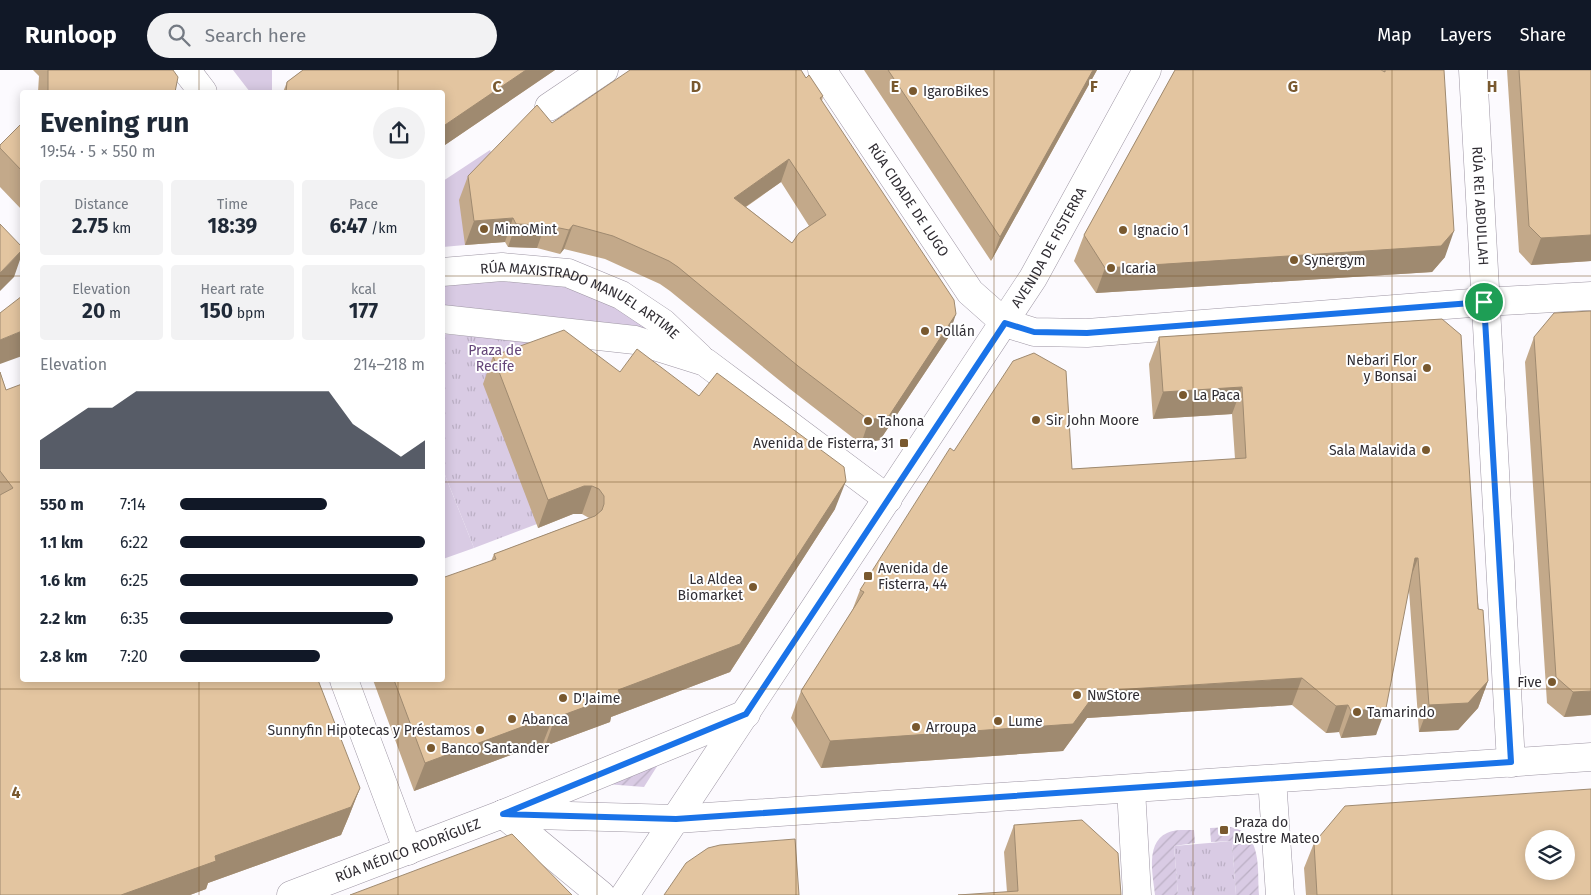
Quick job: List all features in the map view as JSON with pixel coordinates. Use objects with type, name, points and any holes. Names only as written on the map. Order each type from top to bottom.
[{"type":"street","points":[[186,70],[201,90]]},
{"type":"street","points":[[549,107],[604,70]]},
{"type":"street","name":"RÚA CIDADE DE LUGO","points":[[822,70],[970,292],[1005,323]]},
{"type":"street","name":"AVENIDA DE FISTERRA","points":[[625,895],[1005,323],[1033,278],[1146,70]]},
{"type":"street","name":"RÚA REI ABDULLAH","points":[[1473,70],[1484,302],[1511,762]]},
{"type":"street","name":"RÚA MAXISTRADO MANUEL ARTIME","points":[[445,272],[502,267],[568,273],[621,295],[663,323],[705,362],[888,499]]},
{"type":"street","points":[[1005,323],[1034,332],[1087,333],[1484,302],[1591,296]]},
{"type":"street","name":"RÚA MAXISTRADO MANUEL ARTIME","points":[[445,319],[635,340],[705,362]]},
{"type":"street","points":[[345,682],[408,851]]},
{"type":"street","name":"RÚA MÉDICO RODRÍGUEZ","points":[[291,895],[503,814],[746,714]]},
{"type":"street","points":[[503,814],[676,819],[1591,757]]},
{"type":"street","points":[[1272,779],[1280,895]]},
{"type":"street","points":[[1131,788],[1138,895]]},
{"type":"street","points":[[503,814],[601,895]]},
{"type":"green space","points":[[233,70],[272,70],[272,90],[248,90]]},
{"type":"green space","points":[[490,150],[496,163],[465,245],[445,247],[445,180]]},
{"type":"green space","points":[[478,280],[543,282],[602,295],[680,348],[637,326],[445,305],[445,285]]},
{"type":"green space","name":"Praza de Recife","points":[[445,334],[552,343],[537,524],[474,548],[445,475]]},
{"type":"green space","points":[[445,475],[474,548],[445,558]]},
{"type":"green space","points":[[661,760],[644,787],[593,783]]},
{"type":"green space","points":[[1231,827],[1249,837],[1253,845],[1258,864],[1259,895],[1236,895],[1232,841],[1211,842],[1210,828]]},
{"type":"green space","points":[[1180,830],[1194,830],[1195,843],[1174,846],[1178,895],[1155,895],[1152,861],[1156,844],[1167,833]]},
{"type":"green space","points":[[1232,841],[1236,895],[1178,895],[1174,846]]},
{"type":"building","points":[[48,70],[173,70],[178,77],[175,90],[48,90]]},
{"type":"building","points":[[303,70],[526,70],[445,125],[445,90],[286,90],[287,82]]},
{"type":"building","points":[[630,70],[801,70],[806,78],[809,75],[823,96],[820,98],[954,300],[956,314],[889,416],[869,420],[798,366],[669,261],[613,236],[573,225],[569,230],[545,225],[516,224],[513,218],[474,221],[468,176],[537,105],[552,123]],"holes":[[[789,159],[826,215],[799,233],[792,243],[734,198]]]},
{"type":"building","points":[[888,70],[1093,70],[1000,237]]},
{"type":"building","points":[[1175,70],[1381,70],[1385,72],[1385,70],[1444,70],[1454,231],[1441,246],[1105,268],[1084,235]]},
{"type":"building","points":[[1519,70],[1591,70],[1591,235],[1541,238],[1529,226]]},
{"type":"building","points":[[20,125],[20,169],[0,148],[0,145]]},
{"type":"building","points":[[0,224],[20,245],[20,252],[0,273]]},
{"type":"building","points":[[20,298],[20,332],[0,340],[0,313]]},
{"type":"building","points":[[1591,311],[1591,691],[1573,692],[1556,677],[1534,337],[1554,313]]},
{"type":"building","points":[[1442,319],[1461,335],[1478,609],[1483,610],[1488,681],[1468,703],[1429,705],[1418,558],[1415,558],[1386,708],[1351,711],[1348,705],[1336,706],[1302,678],[1097,691],[1073,724],[830,741],[801,691],[864,592],[860,590],[950,448],[954,451],[1013,361],[1034,353],[1066,371],[1072,469],[1246,458],[1242,387],[1163,392],[1159,337]]},
{"type":"building","points":[[564,330],[620,372],[637,349],[699,396],[717,373],[844,467],[846,481],[740,644],[618,690],[620,694],[555,718],[554,715],[425,763],[395,682],[445,682],[445,577],[496,559],[494,554],[595,516],[602,510],[604,504],[604,496],[599,489],[592,486],[584,486],[548,500],[493,356]]},
{"type":"building","points":[[0,372],[6,390],[20,385],[20,682],[319,682],[360,788],[351,807],[215,856],[216,861],[121,895],[0,895],[0,495],[13,488],[0,471]]},
{"type":"building","points":[[1591,789],[1591,895],[1317,895],[1314,843],[1345,806]]},
{"type":"building","points":[[1082,820],[1118,853],[1121,895],[958,895],[1018,891],[1014,825]]},
{"type":"building","points":[[512,834],[572,895],[350,895]]},
{"type":"building","points":[[795,839],[799,895],[664,895],[686,863],[708,848],[720,845]]},
{"type":"place","name":"IgaroBikes","points":[[913,91]]},
{"type":"place","name":"MimoMint","points":[[484,229]]},
{"type":"place","name":"Ignacio 1","points":[[1123,230]]},
{"type":"place","name":"Synergym","points":[[1294,260]]},
{"type":"place","name":"Icaria","points":[[1111,268]]},
{"type":"place","name":"Pollán","points":[[925,331]]},
{"type":"place","name":"Nebari Flor y Bonsai","points":[[1427,368]]},
{"type":"place","name":"La Paca","points":[[1183,395]]},
{"type":"place","name":"Sir John Moore","points":[[1036,420]]},
{"type":"place","name":"Tahona","points":[[868,421]]},
{"type":"place","name":"Avenida de Fisterra, 31","points":[[904,443]]},
{"type":"place","name":"Sala Malavida","points":[[1426,450]]},
{"type":"place","name":"Avenida de Fisterra, 44","points":[[868,576]]},
{"type":"place","name":"La Aldea Biomarket","points":[[753,587]]},
{"type":"place","name":"Five","points":[[1552,682]]},
{"type":"place","name":"NwStore","points":[[1077,695]]},
{"type":"place","name":"D'Jaime","points":[[563,698]]},
{"type":"place","name":"Tamarindo","points":[[1357,712]]},
{"type":"place","name":"Abanca","points":[[512,719]]},
{"type":"place","name":"Lume","points":[[998,721]]},
{"type":"place","name":"Arroupa","points":[[916,727]]},
{"type":"place","name":"Sunnyfin Hipotecas y Préstamos","points":[[480,730]]},
{"type":"place","name":"Banco Santander","points":[[431,748]]},
{"type":"place","name":"Praza do Mestre Mateo","points":[[1224,830]]},
{"type":"route","points":[[1484,302],[1511,762],[676,819],[503,814],[746,714],[1005,323],[1034,332],[1087,333],[1484,302]]}]
